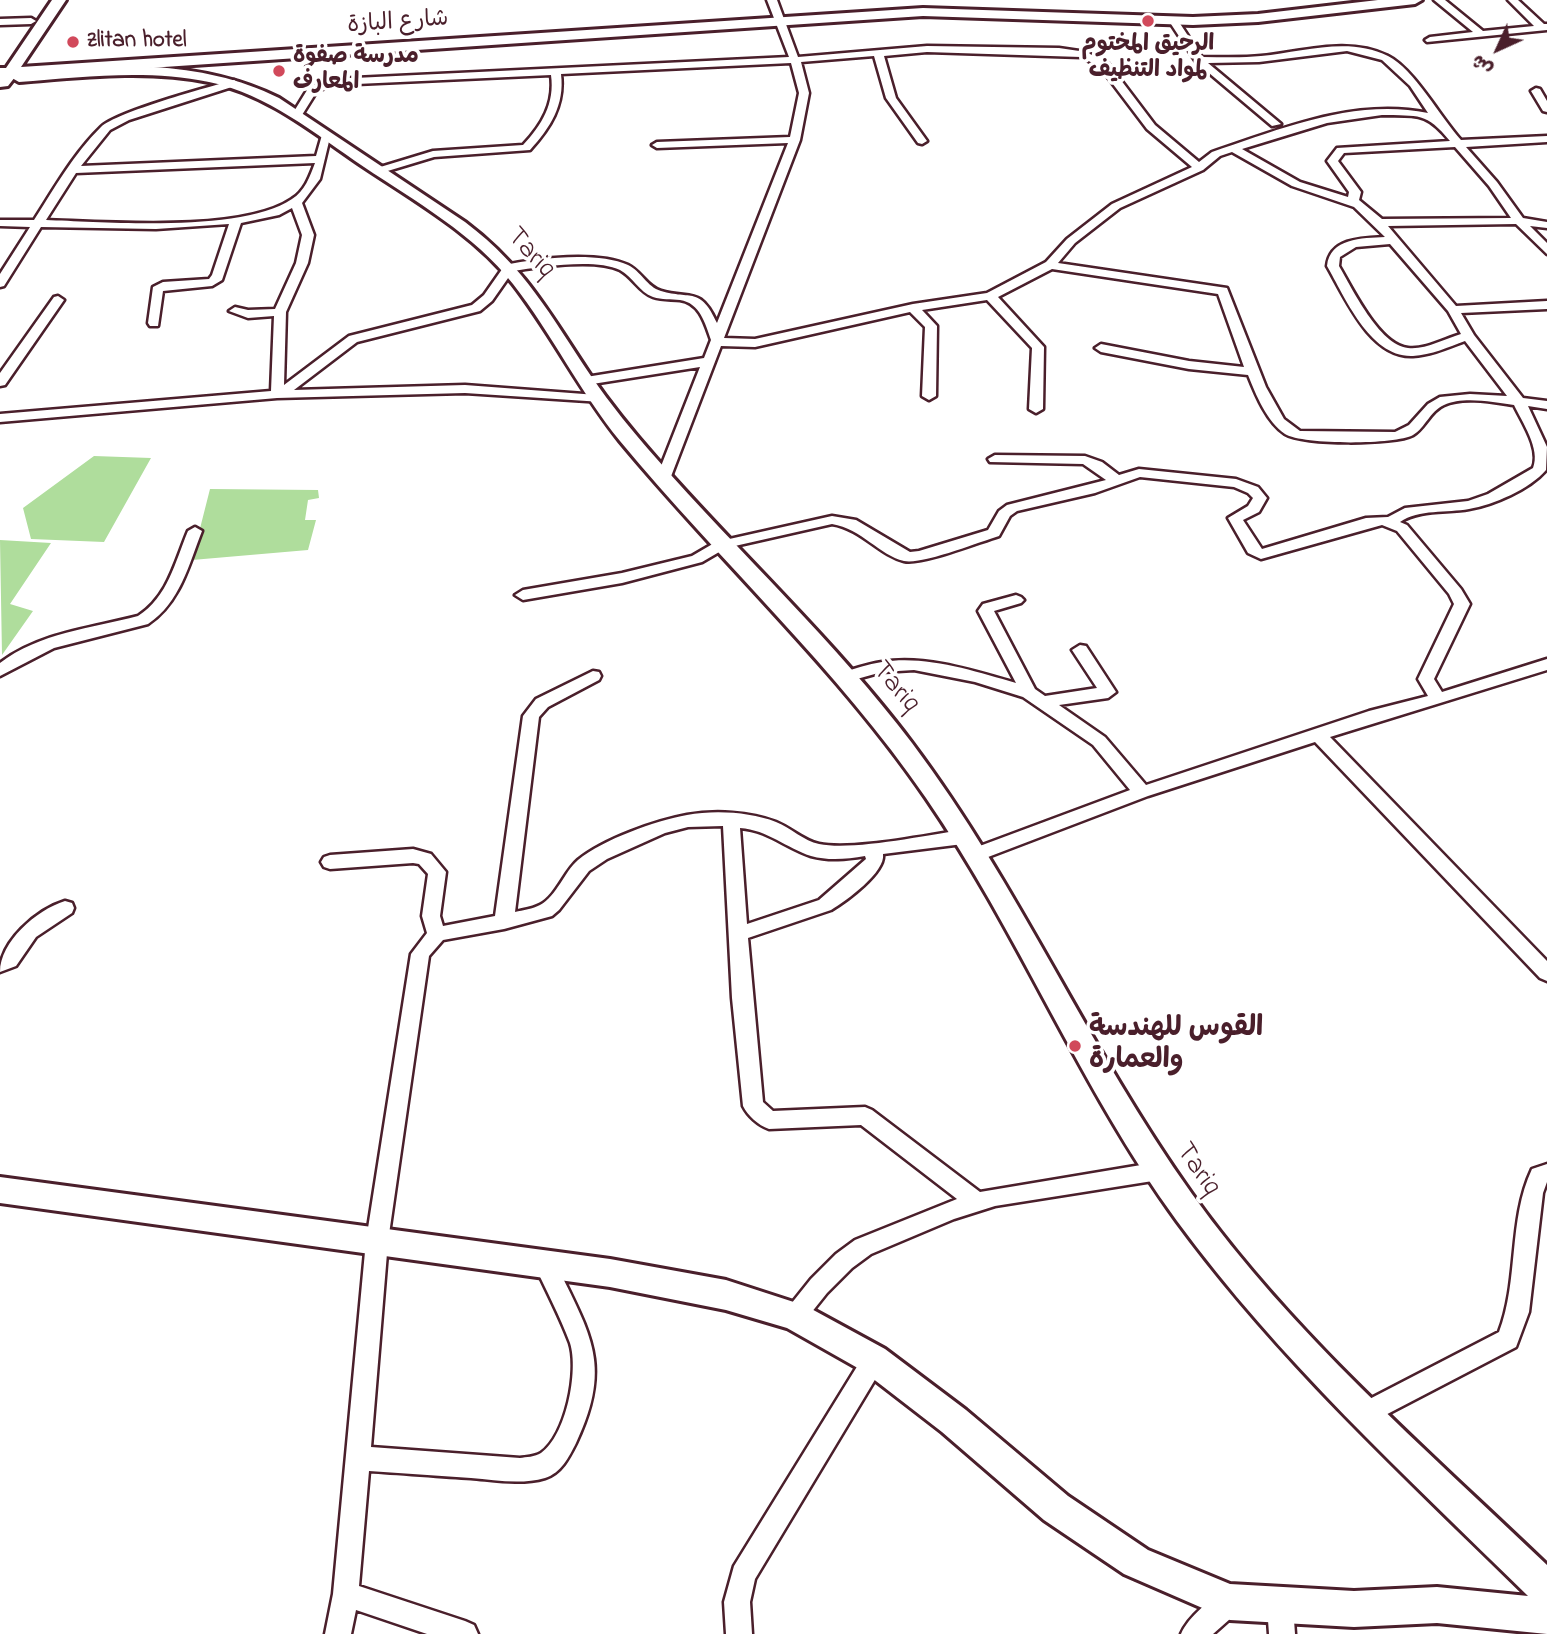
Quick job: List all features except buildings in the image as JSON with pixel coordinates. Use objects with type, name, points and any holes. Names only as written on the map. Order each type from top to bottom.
[{"type":"main road","points":[[6,70],[48,0]]},
{"type":"main road","points":[[37,21],[59,0]]},
{"type":"main road","name":"شارع البازة","points":[[42,71],[781,21],[959,12],[1174,21],[1258,18],[1412,0]]},
{"type":"main road","name":"شارع البازة","points":[[6,70],[76,65],[111,67]]},
{"type":"main road","name":"Tariq","points":[[6,70],[111,67],[234,83],[298,114],[381,170],[509,268],[591,390],[663,479],[888,726],[940,799],[969,846],[1081,1043],[1159,1171],[1241,1279],[1364,1414],[1547,1590]]},
{"type":"main road","points":[[6,70],[42,71]]},
{"type":"main road","points":[[0,1190],[610,1273],[726,1295],[795,1316],[874,1360],[954,1421],[1056,1508],[1136,1562],[1230,1602],[1281,1620],[1354,1609],[1437,1605],[1547,1616]]},
{"type":"street","points":[[663,479],[795,140],[804,93],[795,60],[772,0]]},
{"type":"street","points":[[1439,0],[1481,34]]},
{"type":"street","points":[[1513,0],[1544,27]]},
{"type":"street","points":[[0,22],[37,21]]},
{"type":"street","points":[[1174,21],[1199,60],[1276,124]]},
{"type":"street","points":[[1430,40],[1544,27]]},
{"type":"street","points":[[298,114],[313,89],[334,82],[795,60],[958,48],[1059,51],[1083,54],[1104,65],[1151,127],[1199,168]]},
{"type":"street","points":[[1199,60],[1259,60],[1347,48],[1368,51],[1385,58],[1414,84],[1436,118],[1547,250]]},
{"type":"street","points":[[878,52],[891,98],[922,141]]},
{"type":"street","points":[[381,170],[433,154],[526,148],[556,108],[559,82],[556,70]]},
{"type":"street","points":[[0,283],[72,170],[106,128],[234,83]]},
{"type":"street","points":[[1536,91],[1547,108]]},
{"type":"street","points":[[718,342],[755,343],[913,308],[990,296],[1029,279],[1050,265],[1071,241],[1116,206],[1199,168],[1216,154],[1372,111],[1402,110],[1436,118]]},
{"type":"street","points":[[0,223],[163,224],[236,221],[272,213],[296,202],[314,184],[327,135]]},
{"type":"street","points":[[1352,204],[1355,192],[1332,161],[1341,150],[1547,139]]},
{"type":"street","points":[[657,145],[795,140]]},
{"type":"street","points":[[1528,140],[1538,142],[1544,152]]},
{"type":"street","points":[[1234,149],[1280,177],[1316,192],[1342,197],[1352,204],[1359,204],[1379,223],[1452,310],[1468,336],[1519,402],[1542,451],[1544,461],[1539,470],[1493,497],[1454,507],[1405,512],[1391,522]]},
{"type":"street","points":[[72,170],[320,159]]},
{"type":"street","points":[[277,394],[281,312],[303,263],[308,235],[296,202]]},
{"type":"street","points":[[154,323],[157,290],[163,286],[212,282],[218,277],[236,221]]},
{"type":"street","points":[[1379,223],[1520,221],[1547,225]]},
{"type":"street","points":[[1391,240],[1346,246],[1336,251],[1332,258],[1333,266],[1371,327],[1388,345],[1402,351],[1417,351],[1468,336]]},
{"type":"street","points":[[277,394],[294,385],[340,345],[353,339],[476,308],[488,298],[509,268],[569,262],[622,266],[657,294],[684,297],[699,303],[710,320],[718,342]]},
{"type":"street","points":[[1050,265],[1223,291],[1252,373],[1284,427],[1303,435],[1392,437],[1409,433],[1433,405],[1446,400],[1487,398],[1547,405]]},
{"type":"street","points":[[990,296],[1038,347],[1036,409]]},
{"type":"street","points":[[0,382],[58,300]]},
{"type":"street","points":[[1452,310],[1547,305]]},
{"type":"street","points":[[913,308],[932,326],[929,396]]},
{"type":"street","points":[[235,311],[248,314],[281,312]]},
{"type":"street","points":[[1101,348],[1189,365],[1252,373]]},
{"type":"street","points":[[0,418],[277,394],[465,389],[591,390],[711,361]]},
{"type":"street","points":[[995,459],[1085,460],[1097,465],[1117,481]]},
{"type":"street","points":[[523,595],[622,578],[696,559],[721,545],[838,520],[851,523],[901,555],[920,556],[994,533],[1004,514],[1012,508],[1117,481],[1133,474],[1222,480],[1247,486],[1257,495],[1260,502],[1254,509],[1235,518],[1235,522],[1253,550],[1261,554],[1371,521],[1391,522],[1402,528],[1456,592],[1462,604],[1426,679],[1438,698]]},
{"type":"street","points":[[0,671],[24,654],[41,647],[143,620],[155,614],[165,601],[195,531]]},
{"type":"street","points":[[1016,600],[988,607],[986,611],[1029,693]]},
{"type":"street","points":[[1044,702],[1108,692],[1080,650]]},
{"type":"street","points":[[846,677],[882,667],[914,664],[976,677],[1029,693],[1098,741],[1142,792]]},
{"type":"street","points":[[338,1634],[346,1594],[377,1241],[416,965],[420,954],[437,934],[504,922],[545,911],[553,905],[583,866],[628,841],[660,828],[688,821],[731,819],[770,827],[814,850],[841,853],[969,846],[1375,715],[1547,664]]},
{"type":"street","points":[[504,922],[531,716],[542,703],[593,676]]},
{"type":"street","points":[[1318,735],[1547,973]]},
{"type":"street","points":[[731,819],[753,1106],[758,1114],[769,1121],[865,1116],[976,1201]]},
{"type":"street","points":[[738,934],[835,899],[872,866],[875,859],[873,850]]},
{"type":"street","points":[[330,862],[413,856],[425,859],[437,872],[432,906],[437,934]]},
{"type":"street","points":[[0,964],[9,961],[29,932],[65,908]]},
{"type":"street","points":[[795,1316],[818,1286],[863,1247],[976,1201],[1159,1171]]},
{"type":"street","points":[[1364,1414],[1508,1339],[1518,1312],[1532,1193],[1539,1176],[1547,1173]]},
{"type":"street","points":[[357,1458],[520,1470],[545,1466],[559,1452],[573,1423],[585,1380],[582,1345],[545,1264]]},
{"type":"street","points":[[739,1634],[737,1602],[743,1575],[874,1360]]},
{"type":"street","points":[[346,1594],[465,1634]]},
{"type":"street","points":[[1194,1634],[1230,1602]]},
{"type":"green space","points":[[94,456],[151,458],[104,542],[31,539],[23,508]]},
{"type":"green space","points":[[210,489],[318,490],[319,498],[308,500],[305,520],[316,520],[308,550],[192,560]]},
{"type":"green space","points":[[0,540],[51,543],[10,604],[33,611],[2,655]]},
{"type":"place","name":"الرحيق المختوم لمواد التنظيف","points":[[1148,21]]},
{"type":"place","name":"zlitan hotel","points":[[73,42]]},
{"type":"place","name":"مدرسة صفوة المعارف","points":[[279,71]]},
{"type":"place","name":"القوس للهندسة والعمارة","points":[[1075,1046]]}]
